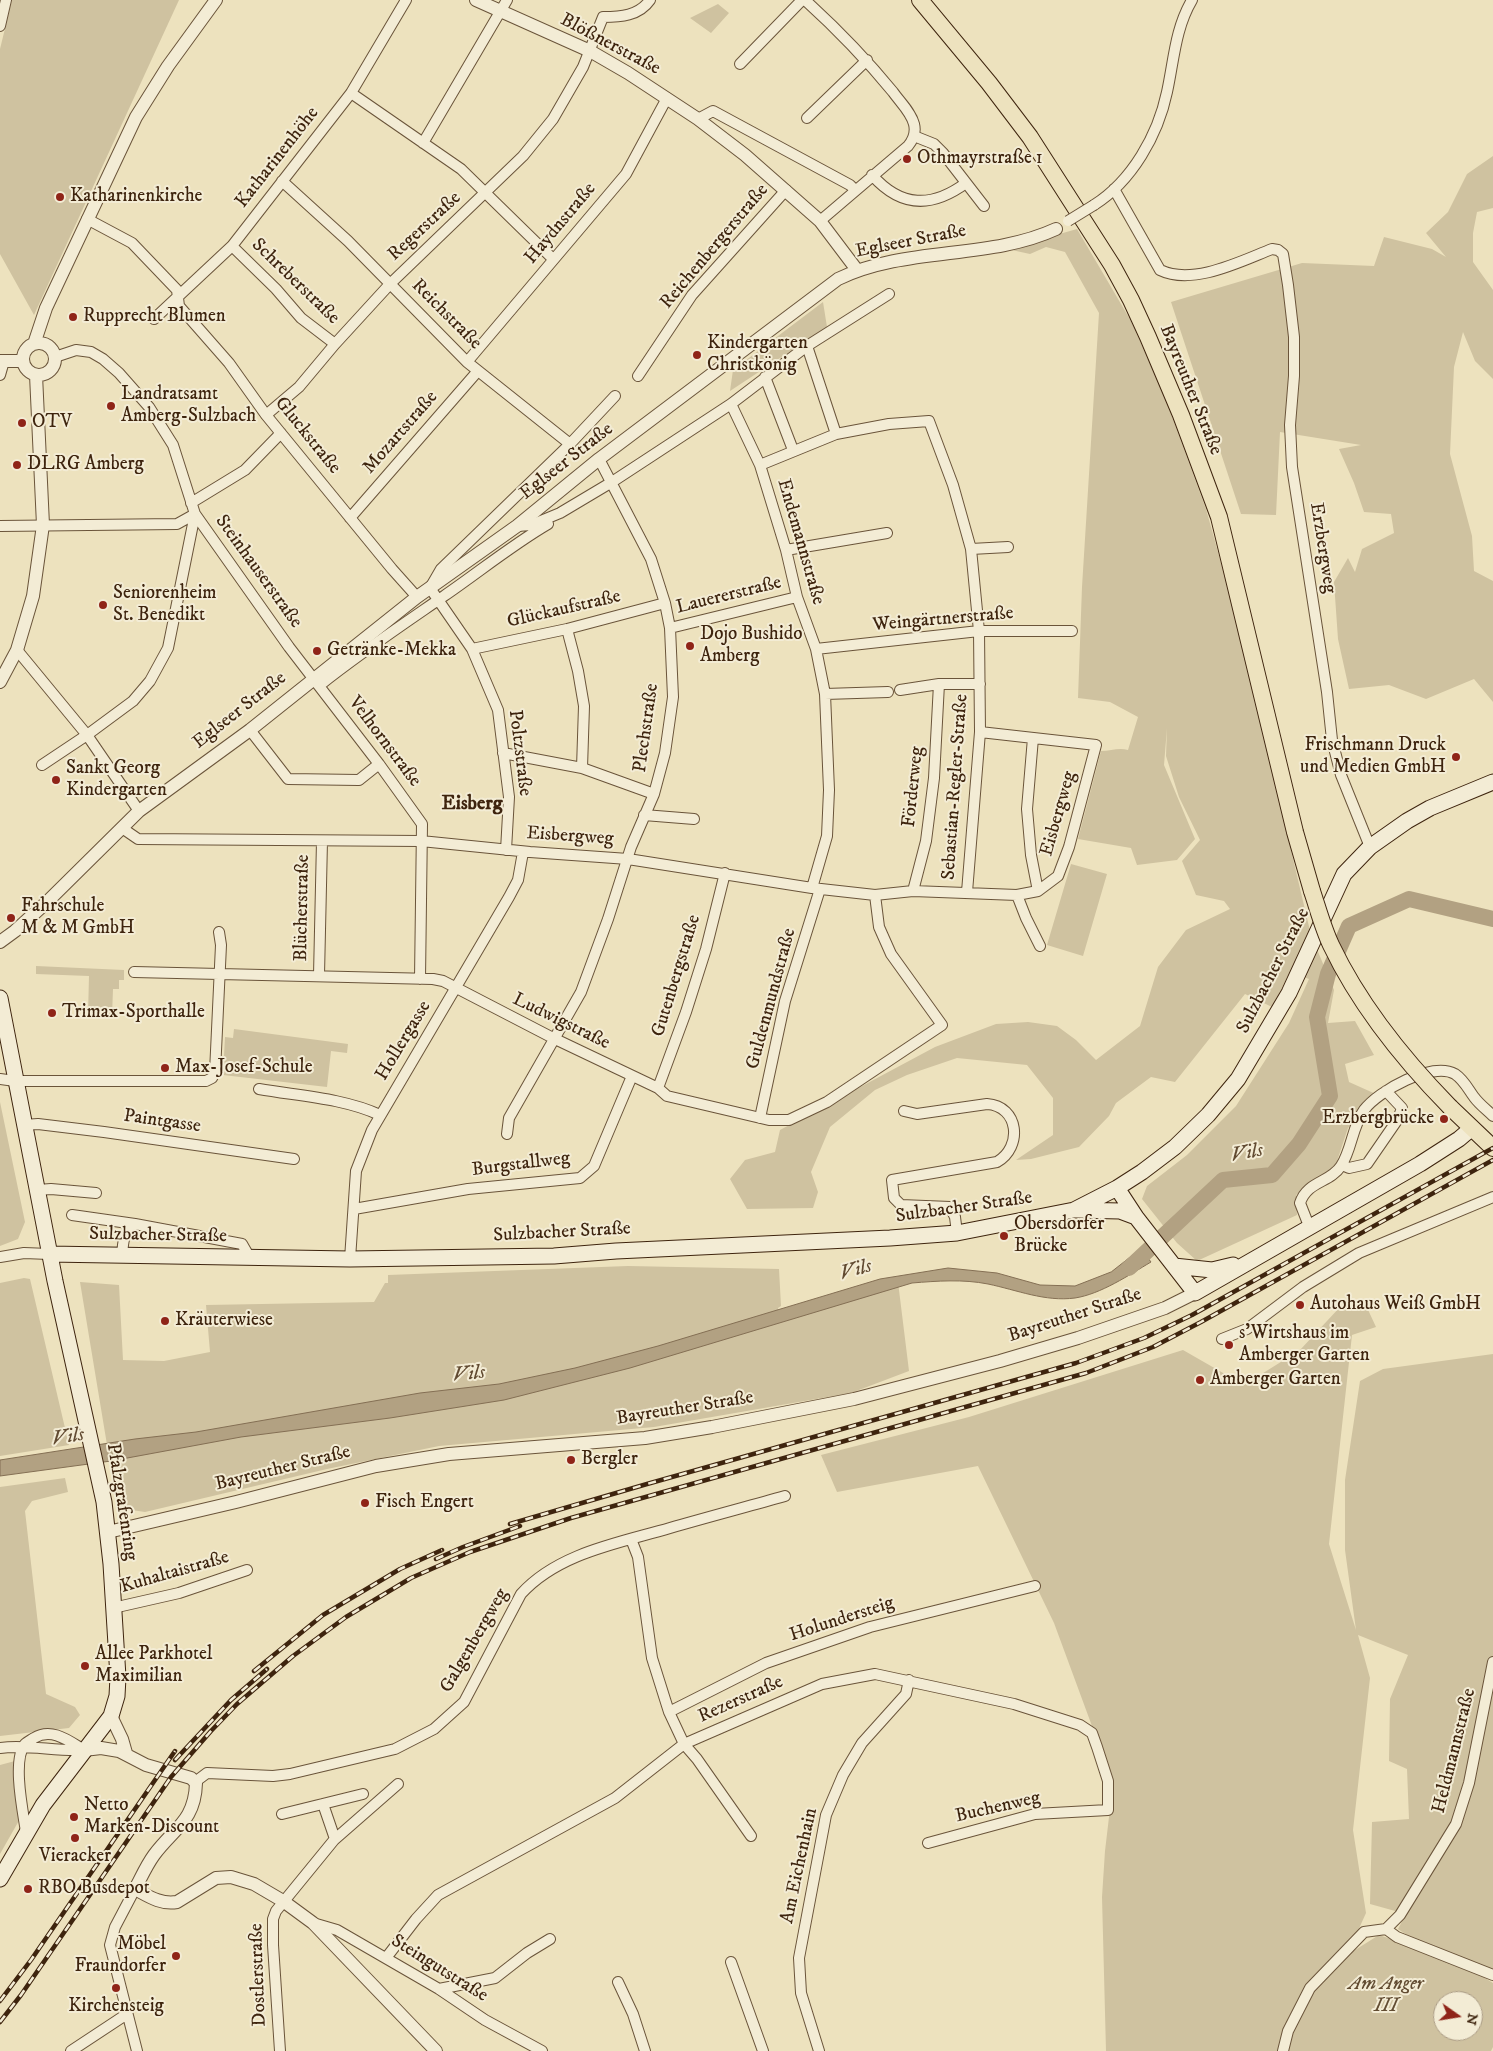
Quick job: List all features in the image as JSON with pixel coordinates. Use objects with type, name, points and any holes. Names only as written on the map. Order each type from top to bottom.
[{"type":"main road","name":"Bayreuther Straße","points":[[920,0],[989,82],[1030,137],[1073,202],[1131,300],[1181,415],[1219,517],[1301,852],[1330,942],[1355,989],[1399,1051],[1450,1107],[1472,1128],[1459,1139],[1420,1164],[1195,1293]]},
{"type":"main road","name":"Sulzbacher Straße","points":[[1074,1210],[1117,1188],[1175,1147],[1208,1116],[1238,1079],[1289,993],[1344,874],[1370,847],[1407,821],[1430,808],[1493,782]]},
{"type":"main road","name":"Pfalzgrafenring","points":[[0,998],[8,1080],[24,1125],[49,1254],[100,1485],[108,1532],[118,1677],[117,1696],[111,1716],[43,1805],[0,1879]]},
{"type":"main road","points":[[1472,1128],[1491,1146]]},
{"type":"main road","points":[[1117,1188],[1122,1207],[1136,1217],[1195,1293]]},
{"type":"main road","name":"Sulzbacher Straße","points":[[49,1254],[350,1259],[554,1256],[957,1233],[1074,1210],[1122,1207]]},
{"type":"main road","name":"Bayreuther Straße","points":[[1174,1266],[1212,1270],[1250,1261]]},
{"type":"street","points":[[0,26],[6,0]]},
{"type":"street","points":[[34,344],[45,344],[53,352],[55,357],[52,369],[47,374],[36,375],[27,370],[24,362],[26,351],[34,344],[44,313],[136,116],[168,66],[216,0]]},
{"type":"street","name":"Katharinenhöhe","points":[[154,318],[232,246],[351,93],[406,0]]},
{"type":"street","name":"Blößnerstraße","points":[[476,0],[590,51],[698,119],[745,155],[820,221],[857,270]]},
{"type":"street","points":[[422,142],[507,0]]},
{"type":"street","name":"Regerstraße","points":[[266,415],[299,387],[390,284],[486,194],[523,156],[553,119],[583,67],[603,17],[621,17],[638,11],[650,0]]},
{"type":"street","points":[[740,64],[803,0],[867,60],[911,117],[914,126],[914,136],[908,146],[820,221]]},
{"type":"street","name":"Eglseer Straße","points":[[317,681],[417,597],[517,526],[599,459],[838,279],[857,270],[886,262],[1002,245],[1046,234],[1094,205],[1114,189],[1136,163],[1160,119],[1181,21],[1192,0]]},
{"type":"street","points":[[807,118],[867,60]]},
{"type":"street","points":[[351,93],[461,169],[553,259]]},
{"type":"street","name":"Haydnstraße","points":[[467,362],[626,174],[667,98]]},
{"type":"street","points":[[698,119],[713,111],[850,185],[855,190]]},
{"type":"street","points":[[914,136],[934,144],[984,206]]},
{"type":"street","points":[[872,176],[880,184],[900,197],[910,200],[925,201],[939,199],[966,183]]},
{"type":"street","name":"Reichstraße","points":[[282,180],[348,241],[477,372],[570,444]]},
{"type":"street","name":"Erzbergweg","points":[[1114,189],[1160,270],[1170,275],[1190,276],[1210,272],[1272,249],[1278,250],[1282,254],[1286,269],[1294,337],[1294,376],[1290,425],[1292,467],[1327,692],[1332,740],[1341,775],[1370,847]]},
{"type":"street","name":"Reichenbergerstraße","points":[[638,376],[692,295],[786,190]]},
{"type":"street","name":"Gluckstraße","points":[[87,219],[132,243],[177,290],[179,306],[229,363],[266,415],[417,597]]},
{"type":"street","name":"Schreberstraße","points":[[232,246],[276,289],[301,318],[335,344]]},
{"type":"street","name":"Eglseer Straße","points":[[517,526],[531,525],[560,513],[612,482],[731,404],[807,346],[889,294]]},
{"type":"street","points":[[760,465],[836,434],[807,346]]},
{"type":"street","points":[[42,765],[133,701],[150,681],[168,648],[195,514],[173,445],[149,407],[119,373],[104,359],[91,352],[76,350],[55,357]]},
{"type":"street","points":[[0,375],[2,361],[24,362]]},
{"type":"street","name":"Mozartstraße","points":[[350,518],[477,372]]},
{"type":"street","points":[[0,682],[17,650],[33,596],[43,525],[36,375]]},
{"type":"street","points":[[766,377],[793,450]]},
{"type":"street","points":[[430,588],[441,569],[570,444],[615,396]]},
{"type":"street","name":"Endemannstraße","points":[[731,404],[760,465],[786,550],[797,597],[816,649],[825,694],[829,790],[827,836],[816,889]]},
{"type":"street","name":"Sebastian-Regler-Straße","points":[[836,434],[889,424],[929,421],[953,484],[971,549],[979,631],[980,732],[967,892]]},
{"type":"street","points":[[191,503],[245,470],[281,433]]},
{"type":"street","name":"Plechstraße","points":[[507,1134],[509,1118],[581,992],[644,815],[654,794],[665,753],[673,697],[670,628],[665,603],[650,559],[599,459]]},
{"type":"street","name":"Eglseer Straße","points":[[0,942],[48,901],[139,811],[317,681],[438,600],[524,538],[552,522],[560,513]]},
{"type":"street","name":"Steinhauserstraße","points":[[0,526],[178,524],[195,514],[289,647],[317,681]]},
{"type":"street","points":[[786,550],[888,534]]},
{"type":"street","points":[[971,549],[1008,547]]},
{"type":"street","name":"Poltzstraße","points":[[430,588],[472,649],[498,710],[509,797],[506,850]]},
{"type":"street","name":"Lauererstraße","points":[[670,628],[797,597]]},
{"type":"street","name":"Glückaufstraße","points":[[472,649],[567,629],[665,603]]},
{"type":"street","points":[[567,629],[578,671],[584,706],[582,768]]},
{"type":"street","name":"Weingärtnerstraße","points":[[816,649],[979,631],[1072,631]]},
{"type":"street","points":[[17,650],[87,735],[139,811]]},
{"type":"street","name":"Velhornstraße","points":[[317,681],[380,764],[422,824],[420,979]]},
{"type":"street","name":"Sebastian-Regler-Straße","points":[[900,690],[939,684],[980,684]]},
{"type":"street","name":"Förderweg","points":[[913,891],[926,841],[934,778],[939,684]]},
{"type":"street","points":[[825,694],[888,692]]},
{"type":"street","points":[[250,730],[288,779],[359,780],[380,764]]},
{"type":"street","points":[[980,732],[1033,738],[1027,809],[1031,855],[1038,891]]},
{"type":"street","name":"Eisbergweg","points":[[122,828],[138,839],[422,841],[524,852],[628,859],[816,889],[875,895],[913,891],[1017,895],[1038,891],[1058,876],[1069,847],[1096,745],[1033,738]]},
{"type":"street","points":[[503,753],[582,768],[654,794]]},
{"type":"street","points":[[644,815],[694,819]]},
{"type":"street","name":"Blücherstraße","points":[[319,975],[322,841]]},
{"type":"street","name":"Hollergasse","points":[[350,1259],[356,1171],[372,1130],[518,880],[524,852]]},
{"type":"street","name":"Gutenbergstraße","points":[[658,1088],[698,976],[725,873]]},
{"type":"street","name":"Guldenmundstraße","points":[[760,1118],[785,1002],[816,889]]},
{"type":"street","name":"Ludwigstraße","points":[[134,972],[319,975],[442,981],[658,1088],[667,1096],[769,1120],[789,1120],[827,1102],[942,1025],[891,954],[879,928],[875,895]]},
{"type":"street","points":[[1017,895],[1040,946]]},
{"type":"street","points":[[8,1080],[206,1081],[212,1078],[215,1072],[220,974],[221,945],[218,932]]},
{"type":"street","points":[[1309,1226],[1300,1203],[1303,1193],[1336,1172],[1342,1165],[1355,1128],[1365,1110],[1386,1090],[1432,1071],[1442,1070],[1454,1074],[1461,1079],[1475,1098],[1493,1116]]},
{"type":"street","name":"Burgstallweg","points":[[354,1209],[468,1189],[580,1178],[594,1166],[632,1076]]},
{"type":"street","points":[[259,1089],[340,1102],[366,1108],[380,1115]]},
{"type":"street","points":[[1342,1165],[1349,1168],[1367,1164],[1398,1119],[1402,1108],[1386,1090]]},
{"type":"street","points":[[904,1111],[917,1114],[994,1104],[1002,1108],[1010,1116],[1015,1136],[1008,1153],[997,1162],[892,1180],[894,1198],[901,1205],[942,1205],[950,1207],[955,1217],[957,1233]]},
{"type":"street","name":"Paintgasse","points":[[24,1125],[38,1124],[104,1132],[294,1159]]},
{"type":"street","points":[[38,1190],[51,1189],[96,1193]]},
{"type":"street","points":[[1222,1338],[1248,1329],[1303,1287],[1358,1253],[1493,1197]]},
{"type":"street","points":[[72,1215],[136,1224],[242,1244],[250,1258]]},
{"type":"street","points":[[122,1256],[123,1240],[127,1230],[136,1224]]},
{"type":"street","points":[[0,1257],[24,1253],[49,1254]]},
{"type":"street","name":"Bayreuther Straße","points":[[108,1532],[385,1465],[449,1454],[645,1438],[854,1399],[1000,1361],[1078,1338],[1165,1308],[1195,1293]]},
{"type":"street","name":"Galgenbergweg","points":[[195,1782],[207,1773],[273,1776],[290,1774],[395,1749],[434,1729],[464,1702],[506,1619],[521,1594],[533,1581],[554,1567],[599,1548],[785,1496]]},
{"type":"street","points":[[631,1539],[638,1558],[652,1658],[669,1712],[684,1744],[697,1758],[751,1836]]},
{"type":"street","name":"Kuhaltaistraße","points":[[113,1608],[179,1592],[247,1570]]},
{"type":"street","name":"Holundersteig","points":[[669,1712],[766,1663],[853,1633],[1035,1586]]},
{"type":"street","name":"Heldmannstraße","points":[[1386,1929],[1400,1915],[1456,1824],[1469,1782],[1493,1662]]},
{"type":"street","name":"Rezerstraße","points":[[386,1958],[416,1919],[438,1895],[615,1798],[684,1744],[822,1684],[875,1674],[910,1680],[1014,1704],[1080,1725],[1092,1733],[1108,1781],[1108,1810]]},
{"type":"street","name":"Am Eichenhain","points":[[820,2051],[802,1993],[799,1958],[826,1814],[843,1775],[862,1743],[906,1694],[910,1680]]},
{"type":"street","points":[[111,1716],[122,1739],[126,1753]]},
{"type":"street","points":[[26,1832],[19,1766],[23,1747],[37,1736],[48,1733],[64,1738],[84,1750],[101,1756],[126,1753],[146,1765],[191,1778],[195,1782],[196,1796],[192,1811],[183,1824],[154,1855],[115,1927],[110,1945],[137,2051]]},
{"type":"street","points":[[5,1747],[68,1751],[84,1750]]},
{"type":"street","name":"Dostlerstraße","points":[[280,2051],[273,1919],[276,1911],[335,1839],[398,1784]]},
{"type":"street","points":[[282,1814],[364,1794]]},
{"type":"street","points":[[323,1804],[335,1839]]},
{"type":"street","name":"Buchenweg","points":[[928,1843],[1035,1814],[1108,1810]]},
{"type":"street","name":"Steingutstraße","points":[[135,1889],[157,1900],[171,1903],[177,1902],[216,1878],[231,1876],[254,1884],[283,1901],[313,1923],[436,2051]]},
{"type":"street","name":"Steingutstraße","points":[[313,1923],[336,1930],[439,1989],[485,2020],[542,2051]]},
{"type":"street","points":[[1283,2051],[1288,2031],[1310,1988],[1364,1932],[1386,1929],[1397,1938],[1493,1975]]},
{"type":"street","points":[[439,1989],[495,1978],[526,1954],[550,1939]]},
{"type":"street","points":[[732,1962],[763,2051]]},
{"type":"street","points":[[618,1982],[645,2051]]},
{"type":"street","points":[[71,2051],[127,2014]]},
{"type":"green space","points":[[12,0],[179,0],[34,315],[0,254],[0,49]]},
{"type":"green space","points":[[718,4],[729,13],[711,33],[690,18]]},
{"type":"green space","points":[[1493,156],[1493,208],[1477,212],[1473,233],[1473,262],[1493,290],[1493,379],[1475,361],[1463,332],[1454,367],[1450,454],[1472,536],[1474,571],[1493,581],[1493,702],[1474,679],[1426,699],[1389,685],[1349,689],[1338,639],[1334,582],[1348,558],[1355,572],[1362,549],[1394,533],[1391,514],[1364,512],[1339,449],[1361,445],[1280,432],[1276,515],[1241,514],[1171,302],[1302,263],[1374,266],[1384,237],[1432,249],[1446,257],[1426,233],[1448,212],[1467,174]]},
{"type":"green space","points":[[1077,229],[1131,321],[1164,395],[1206,509],[1235,613],[1311,935],[1334,990],[1328,1023],[1355,1021],[1374,1055],[1345,1064],[1349,1082],[1378,1095],[1348,1128],[1335,1167],[1296,1195],[1297,1215],[1197,1261],[1177,1243],[1142,1199],[1147,1186],[1187,1155],[1236,1106],[1289,1023],[1309,979],[1290,972],[1272,1007],[1245,994],[1175,1082],[1151,1077],[1116,1103],[1109,1116],[1079,1147],[1031,1159],[1016,1160],[1053,1135],[1053,1098],[1027,1065],[957,1058],[907,1075],[875,1090],[830,1127],[811,1172],[818,1192],[813,1208],[747,1209],[730,1179],[745,1160],[775,1152],[780,1130],[935,1047],[996,1024],[1028,1022],[1057,1026],[1076,1040],[1096,1060],[1140,1026],[1158,967],[1186,930],[1230,909],[1224,901],[1196,895],[1182,861],[1200,840],[1179,797],[1166,756],[1167,728],[1164,765],[1195,839],[1177,860],[1137,865],[1131,848],[1078,839],[1101,751],[1128,750],[1138,717],[1110,702],[1078,698],[1082,587],[1099,313],[1065,252],[1046,247],[1030,254],[1007,249]]},
{"type":"green space","points":[[823,302],[827,327],[730,391],[733,370]]},
{"type":"green space","points":[[1071,864],[1107,874],[1083,956],[1047,945]]},
{"type":"green space","points":[[36,966],[124,970],[124,980],[119,980],[119,989],[113,989],[112,1016],[88,1015],[89,976],[36,974]]},
{"type":"green space","points":[[234,1029],[348,1044],[347,1053],[331,1051],[327,1087],[223,1075],[225,1037],[233,1038]]},
{"type":"green space","points":[[0,1102],[25,1222],[18,1239],[0,1246]]},
{"type":"green space","points":[[628,1266],[779,1269],[781,1306],[778,1308],[779,1319],[898,1282],[909,1371],[851,1393],[654,1427],[439,1446],[327,1469],[145,1512],[125,1509],[116,1499],[80,1282],[119,1285],[123,1360],[164,1361],[210,1352],[206,1305],[374,1302],[385,1283],[388,1283],[388,1275]]},
{"type":"green space","points":[[24,1278],[30,1279],[69,1445],[0,1456],[0,1283]]},
{"type":"green space","name":"Am Anger III","points":[[1363,1299],[1376,1327],[1352,1335],[1329,1544],[1356,1630],[1345,1550],[1345,1480],[1360,1381],[1383,1369],[1493,1354],[1493,1971],[1407,1935],[1398,1929],[1406,1914],[1370,1904],[1372,1822],[1409,1819],[1407,1769],[1389,1761],[1390,1699],[1408,1655],[1358,1635],[1370,1678],[1353,1830],[1366,1913],[1347,1955],[1379,1935],[1459,1962],[1493,1983],[1493,2047],[1491,2051],[1106,2051],[1102,1897],[1113,1783],[1054,1623],[978,1466],[837,1492],[821,1455],[969,1417],[1183,1350],[1244,1385],[1300,1350],[1340,1307]]},
{"type":"green space","points":[[65,1478],[68,1492],[32,1501],[25,1511],[46,1694],[75,1707],[80,1715],[69,1728],[0,1736],[0,1487]]},
{"type":"green space","points":[[15,1761],[21,1817],[0,1854],[0,1765]]},
{"type":"shaded area","points":[[1141,1249],[1151,1262],[1095,1293],[1075,1298],[1042,1297],[969,1281],[912,1283],[630,1368],[504,1400],[390,1418],[241,1437],[111,1461],[0,1476],[0,1460],[135,1439],[196,1432],[420,1393],[499,1384],[575,1368],[658,1346],[880,1279],[948,1268],[997,1273],[1040,1285],[1075,1286],[1111,1272]]},
{"type":"waterway","name":"Vils","points":[[1129,1268],[1223,1180],[1272,1175],[1299,1144],[1330,1096],[1317,1017],[1328,974],[1349,926],[1409,899],[1493,919]]},
{"type":"railway","points":[[510,1524],[1076,1363],[1144,1338],[1192,1315],[1493,1148]]},
{"type":"railway","points":[[0,2022],[21,1995],[171,1777],[211,1731],[237,1704],[293,1656],[346,1617],[411,1578],[470,1552],[571,1518],[1086,1373],[1153,1347],[1201,1322],[1493,1160]]},
{"type":"railway","points":[[436,1559],[520,1526]]},
{"type":"railway","points":[[254,1671],[323,1615],[400,1569],[442,1550]]},
{"type":"railway","points":[[175,1760],[231,1700],[267,1669]]},
{"type":"railway","points":[[0,2001],[31,1960],[175,1751]]},
{"type":"place","name":"Othmayrstraße 1","points":[[907,159]]},
{"type":"place","name":"Katharinenkirche","points":[[60,197]]},
{"type":"place","name":"Rupprecht Blumen","points":[[73,317]]},
{"type":"place","name":"Kindergarten Christkönig","points":[[697,355]]},
{"type":"place","name":"Landratsamt Amberg-Sulzbach","points":[[111,406]]},
{"type":"place","name":"OTV","points":[[22,423]]},
{"type":"place","name":"DLRG Amberg","points":[[17,465]]},
{"type":"place","name":"Seniorenheim St. Benedikt","points":[[103,605]]},
{"type":"place","name":"Dojo Bushido Amberg","points":[[690,646]]},
{"type":"place","name":"Getränke-Mekka","points":[[317,651]]},
{"type":"place","name":"Frischmann Druck und Medien GmbH","points":[[1456,757]]},
{"type":"place","name":"Sankt Georg Kindergarten","points":[[56,780]]},
{"type":"place","name":"Fahrschule M & M GmbH","points":[[11,918]]},
{"type":"place","name":"Trimax-Sporthalle","points":[[52,1013]]},
{"type":"place","name":"Max-Josef-Schule","points":[[165,1068]]},
{"type":"place","name":"Erzbergbrücke","points":[[1444,1119]]},
{"type":"place","name":"Obersdorfer Brücke","points":[[1004,1236]]},
{"type":"place","name":"Autohaus Weiß GmbH","points":[[1300,1305]]},
{"type":"place","name":"Kräuterwiese","points":[[165,1321]]},
{"type":"place","name":"s'Wirtshaus im Amberger Garten","points":[[1229,1345]]},
{"type":"place","name":"Amberger Garten","points":[[1200,1380]]},
{"type":"place","name":"Bergler","points":[[571,1460]]},
{"type":"place","name":"Fisch Engert","points":[[365,1503]]},
{"type":"place","name":"Allee Parkhotel Maximilian","points":[[85,1666]]},
{"type":"place","name":"Netto Marken-Discount","points":[[74,1817]]},
{"type":"place","name":"Vieracker","points":[[75,1838]]},
{"type":"place","name":"RBO Busdepot","points":[[28,1889]]},
{"type":"place","name":"Möbel Fraundorfer","points":[[176,1956]]},
{"type":"place","name":"Kirchensteig","points":[[116,1988]]},
{"type":"district","name":"Eisberg","points":[[472,805]]}]
